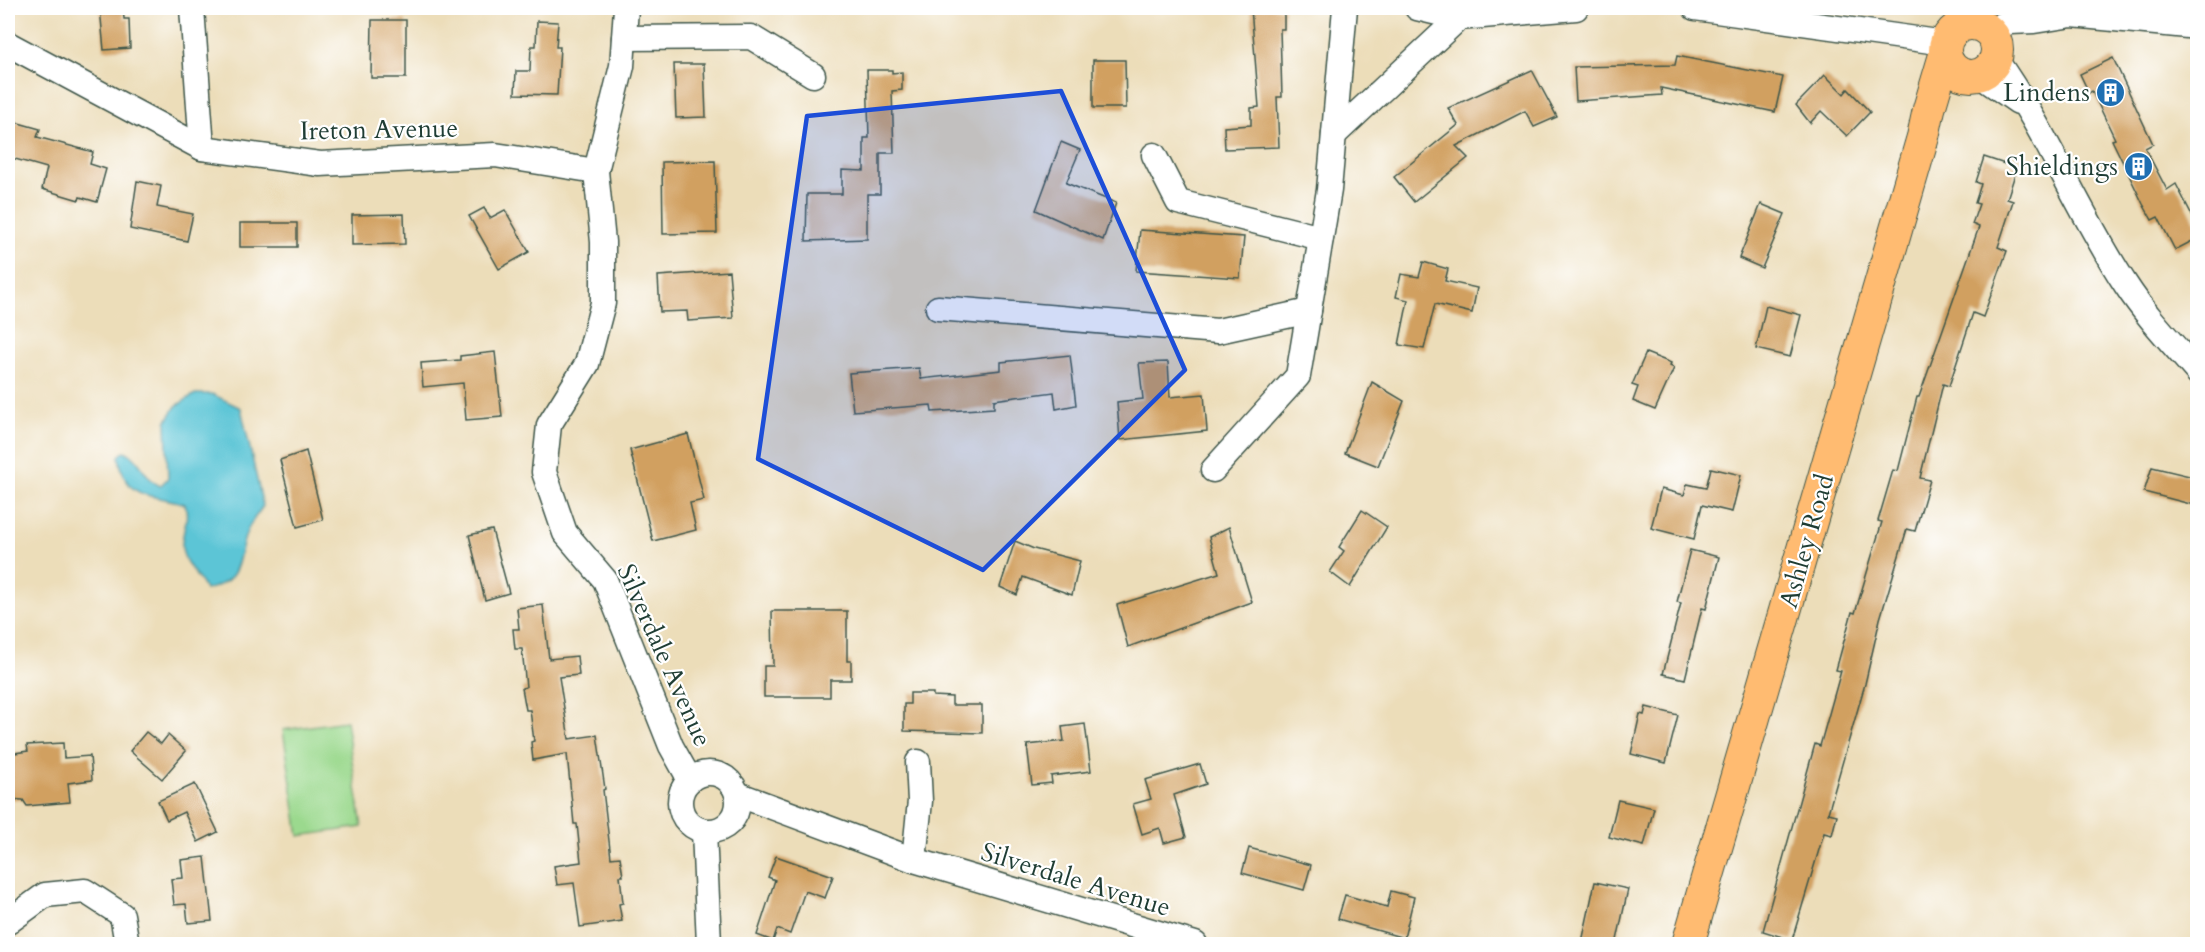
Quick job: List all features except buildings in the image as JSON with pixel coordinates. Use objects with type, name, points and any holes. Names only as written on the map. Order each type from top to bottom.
[{"type":"main road","name":"Ashley Road","points":[[1688,945],[1923,137],[1972,42]]},
{"type":"street","points":[[192,8],[202,148]]},
{"type":"street","name":"Silverdale Avenue","points":[[626,8],[622,66],[596,171],[603,242],[603,303],[586,364],[549,425],[544,472],[566,533],[605,580],[671,746],[690,780]]},
{"type":"street","points":[[1213,470],[1298,376],[1329,190],[1345,8]]},
{"type":"street","points":[[1417,8],[1459,18],[1576,8]]},
{"type":"street","points":[[1695,8],[1972,42],[2010,22],[2072,15],[2198,27]]},
{"type":"street","points":[[1334,135],[1459,18]]},
{"type":"street","points":[[624,38],[751,37],[813,75]]},
{"type":"street","points":[[1972,42],[2027,109],[2126,286],[2198,373]]},
{"type":"street","name":"Ireton Avenue","points":[[8,44],[202,148],[320,164],[495,155],[596,171]]},
{"type":"street","points":[[1154,155],[1178,202],[1321,238]]},
{"type":"street","points":[[938,308],[1218,331],[1309,311]]},
{"type":"street","points":[[914,860],[920,801],[918,762]]},
{"type":"street","points":[[708,773],[718,774],[726,779],[737,794],[735,813],[723,827],[704,831],[687,822],[682,814],[680,795],[690,780],[708,773]]},
{"type":"street","name":"Silverdale Avenue","points":[[737,794],[914,860],[1195,945]]},
{"type":"street","points":[[704,831],[709,945]]},
{"type":"street","points":[[8,922],[45,895],[85,891],[122,915],[127,945]]},
{"type":"highlighted area","points":[[1061,91],[1185,370],[983,570],[758,459],[807,116]]},
{"type":"green space","points":[[346,721],[362,827],[299,836],[283,730]]},
{"type":"water","points":[[195,394],[212,394],[241,408],[263,506],[247,530],[236,570],[232,576],[217,586],[205,590],[183,554],[185,504],[150,496],[133,489],[122,471],[119,456],[125,451],[131,455],[150,478],[160,486],[168,478],[166,422],[176,406]]},
{"type":"place","name":"Lindens","points":[[2111,92]]},
{"type":"place","name":"Shieldings","points":[[2139,166]]}]
